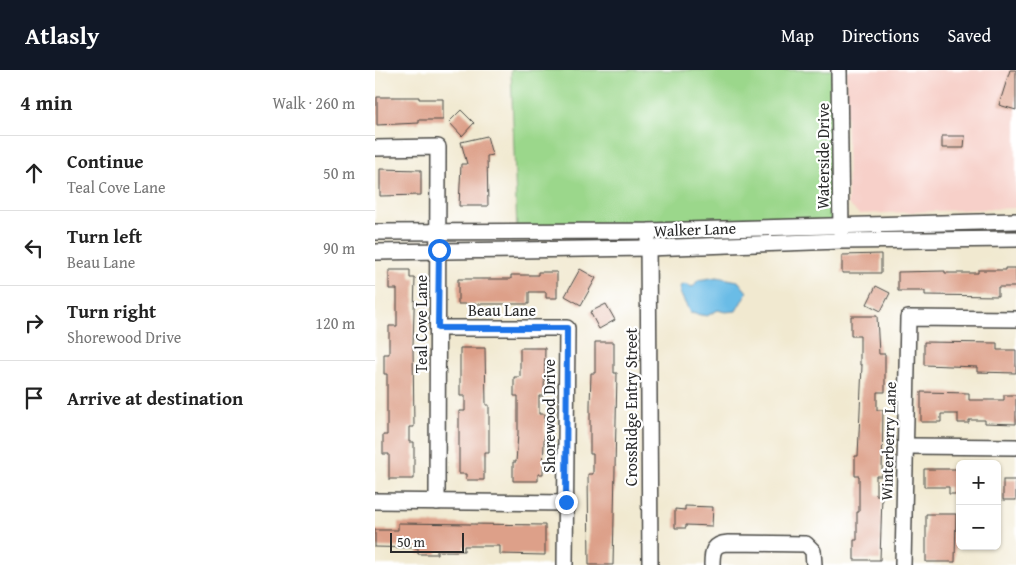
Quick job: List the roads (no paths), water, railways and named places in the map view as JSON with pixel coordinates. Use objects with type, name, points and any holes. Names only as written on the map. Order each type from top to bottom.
[{"type":"street","name":"Waterside Drive","points":[[839,70],[840,241]]},
{"type":"street","name":"Teal Cove Lane","points":[[375,148],[439,147],[437,502]]},
{"type":"street","name":"Walker Lane","points":[[375,252],[439,240],[497,236],[517,231],[648,231],[1016,222]]},
{"type":"street","name":"CrossRidge Entry Street","points":[[648,231],[650,565]]},
{"type":"street","name":"Walker Lane","points":[[375,232],[439,240],[648,248],[840,241],[1016,239]]},
{"type":"street","points":[[375,246],[439,240]]},
{"type":"street","name":"Winterberry Lane","points":[[903,565],[907,446],[908,318],[1016,319]]},
{"type":"street","name":"Beau Lane","points":[[438,328],[567,328]]},
{"type":"street","name":"Shorewood Drive","points":[[565,565],[567,328]]},
{"type":"street","points":[[907,446],[1016,447]]},
{"type":"street","points":[[375,501],[566,502]]},
{"type":"street","points":[[712,565],[712,551],[714,547],[719,544],[728,543],[806,544],[813,551],[814,565]]},
{"type":"water","points":[[717,277],[738,281],[747,292],[736,311],[725,312],[718,310],[707,316],[690,313],[680,293],[680,286],[684,284],[693,287],[698,280]]}]
